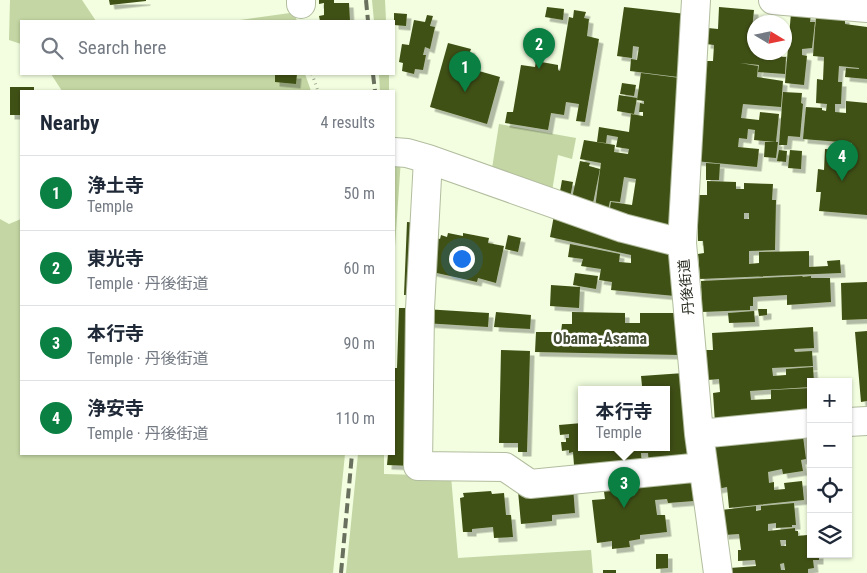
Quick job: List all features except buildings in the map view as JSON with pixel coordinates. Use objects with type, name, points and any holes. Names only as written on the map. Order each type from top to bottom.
[{"type":"street","name":"丹後街道","points":[[696,0],[682,243],[699,434],[718,573]]},
{"type":"street","points":[[773,0],[867,8]]},
{"type":"street","points":[[395,152],[407,153],[428,159],[623,228],[682,243]]},
{"type":"street","points":[[428,159],[420,308],[418,466],[505,467],[530,484],[703,467]]},
{"type":"street","points":[[852,422],[867,421]]},
{"type":"street","points":[[699,434],[807,423]]},
{"type":"path","points":[[312,75],[318,90]]},
{"type":"green space","points":[[10,0],[82,0],[95,20],[20,20],[20,44],[9,40]]},
{"type":"green space","points":[[372,0],[385,0],[386,20],[374,20]]},
{"type":"green space","points":[[290,13],[297,20],[240,20]]},
{"type":"green space","points":[[52,75],[305,75],[311,90],[61,90]]},
{"type":"green space","points":[[379,75],[389,75],[389,90],[380,90]]},
{"type":"green space","points":[[499,124],[576,138],[572,159],[558,155],[551,197],[491,175]]},
{"type":"green space","points":[[395,159],[401,159],[395,246]]},
{"type":"green space","points":[[0,219],[9,224],[20,219],[20,455],[345,455],[333,573],[0,573]]},
{"type":"green space","points":[[358,455],[384,455],[384,474],[451,476],[458,558],[591,550],[593,573],[346,573]]},
{"type":"railway","points":[[366,0],[368,20]]},
{"type":"railway","points":[[373,75],[375,90]]},
{"type":"railway","points":[[341,573],[352,455]]},
{"type":"place","name":"東光寺","points":[[539,69]]},
{"type":"place","name":"浄土寺","points":[[465,92]]},
{"type":"place","name":"浄安寺","points":[[842,181]]},
{"type":"place","name":"本行寺","points":[[624,508]]},
{"type":"district","name":"Obama-Asama","points":[[600,338]]}]
